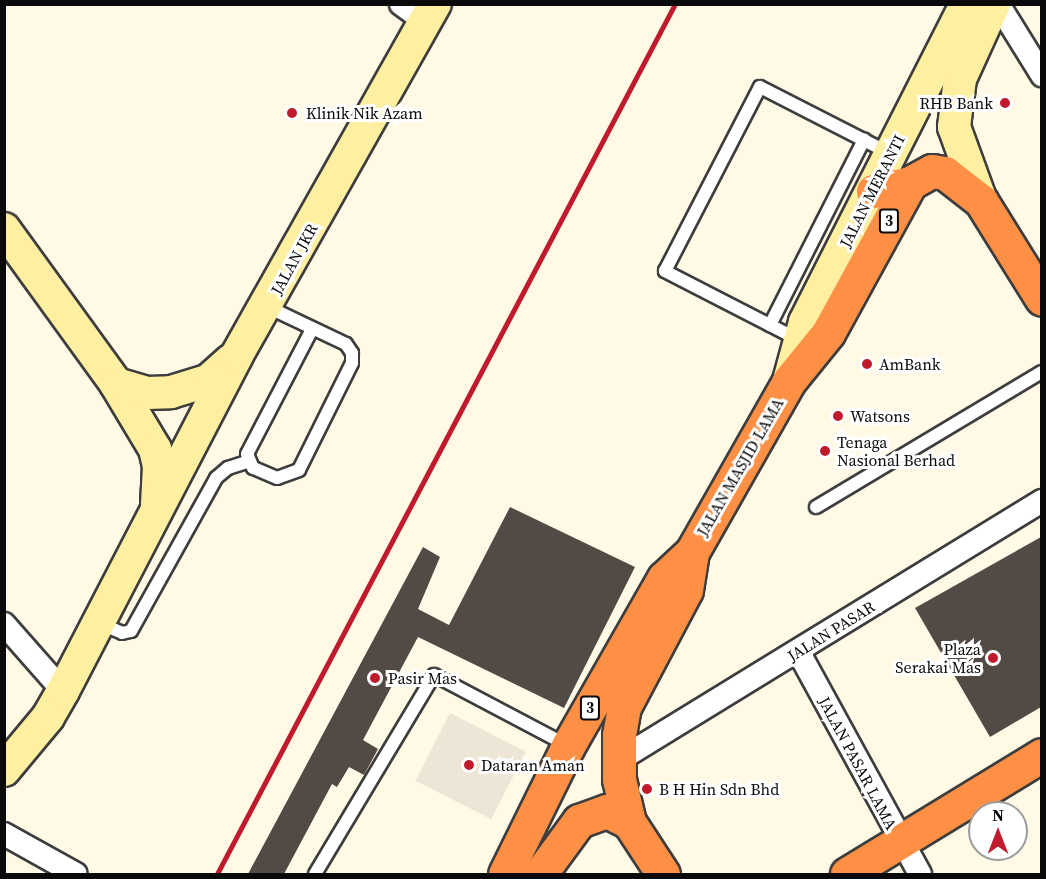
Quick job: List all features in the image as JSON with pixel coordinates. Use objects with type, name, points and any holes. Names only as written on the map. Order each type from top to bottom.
[{"type":"highway","points":[[873,190],[910,183],[932,171],[945,173],[981,201],[1041,299]]},
{"type":"highway","name":"3","points":[[814,337],[910,183]]},
{"type":"highway","name":"JALAN MASJID LAMA","points":[[505,874],[568,746],[664,578],[692,552],[814,337]]},
{"type":"highway","name":"JALAN MASJID LAMA","points":[[629,822],[619,760],[624,707],[686,590],[692,552]]},
{"type":"highway","points":[[847,874],[1041,755]]},
{"type":"highway","points":[[540,874],[579,820],[607,811],[629,822]]},
{"type":"highway","name":"3","points":[[629,822],[663,874]]},
{"type":"street","points":[[401,4],[430,13]]},
{"type":"street","name":"JALAN MERANTI","points":[[814,337],[805,322],[966,4]]},
{"type":"street","points":[[996,4],[1041,75]]},
{"type":"street","points":[[981,201],[954,127],[960,79],[996,4]]},
{"type":"street","name":"JALAN JKR","points":[[4,770],[48,717],[63,691],[237,355],[268,307],[430,13]]},
{"type":"street","points":[[4,229],[116,384],[154,449],[159,466],[156,515]]},
{"type":"street","points":[[116,384],[147,393],[171,392],[208,381],[237,355]]},
{"type":"street","name":"JALAN PASAR","points":[[619,760],[1041,501]]},
{"type":"street","points":[[4,624],[63,691]]},
{"type":"street","name":"JALAN PASAR LAMA","points":[[798,651],[900,842],[920,874]]},
{"type":"street","points":[[4,834],[76,874]]},
{"type":"lane","points":[[814,337],[770,325],[665,271],[760,87],[891,154]]},
{"type":"lane","points":[[770,325],[864,140]]},
{"type":"lane","points":[[99,623],[122,633],[130,631],[216,478],[228,468],[249,461],[277,478],[299,470],[352,363],[346,344],[268,307]]},
{"type":"lane","points":[[249,461],[251,446],[312,329]]},
{"type":"lane","points":[[816,507],[1041,372]]},
{"type":"lane","points":[[315,874],[434,675],[568,746]]},
{"type":"shaded area","name":"Dataran Aman","points":[[450,713],[526,752],[491,819],[415,781]]},
{"type":"building","points":[[510,507],[635,567],[564,708],[418,637],[363,740],[378,749],[364,775],[349,767],[337,787],[332,784],[284,874],[248,874],[423,547],[440,557],[418,609],[449,625]]},
{"type":"building","name":"Plaza Serakai Mas","points":[[1041,537],[1041,707],[990,737],[915,608]]},
{"type":"railway","points":[[217,874],[675,4]]},
{"type":"place","name":"RHB Bank","points":[[1005,103]]},
{"type":"place","name":"Klinik Nik Azam","points":[[292,113]]},
{"type":"place","name":"AmBank","points":[[867,364]]},
{"type":"place","name":"Watsons","points":[[838,416]]},
{"type":"place","name":"Tenaga Nasional Berhad","points":[[825,451]]},
{"type":"place","name":"Plaza Serakai Mas","points":[[993,658]]},
{"type":"place","name":"Pasir Mas","points":[[375,678]]},
{"type":"place","name":"Dataran Aman","points":[[469,765]]},
{"type":"place","name":"B H Hin Sdn Bhd","points":[[647,789]]}]
